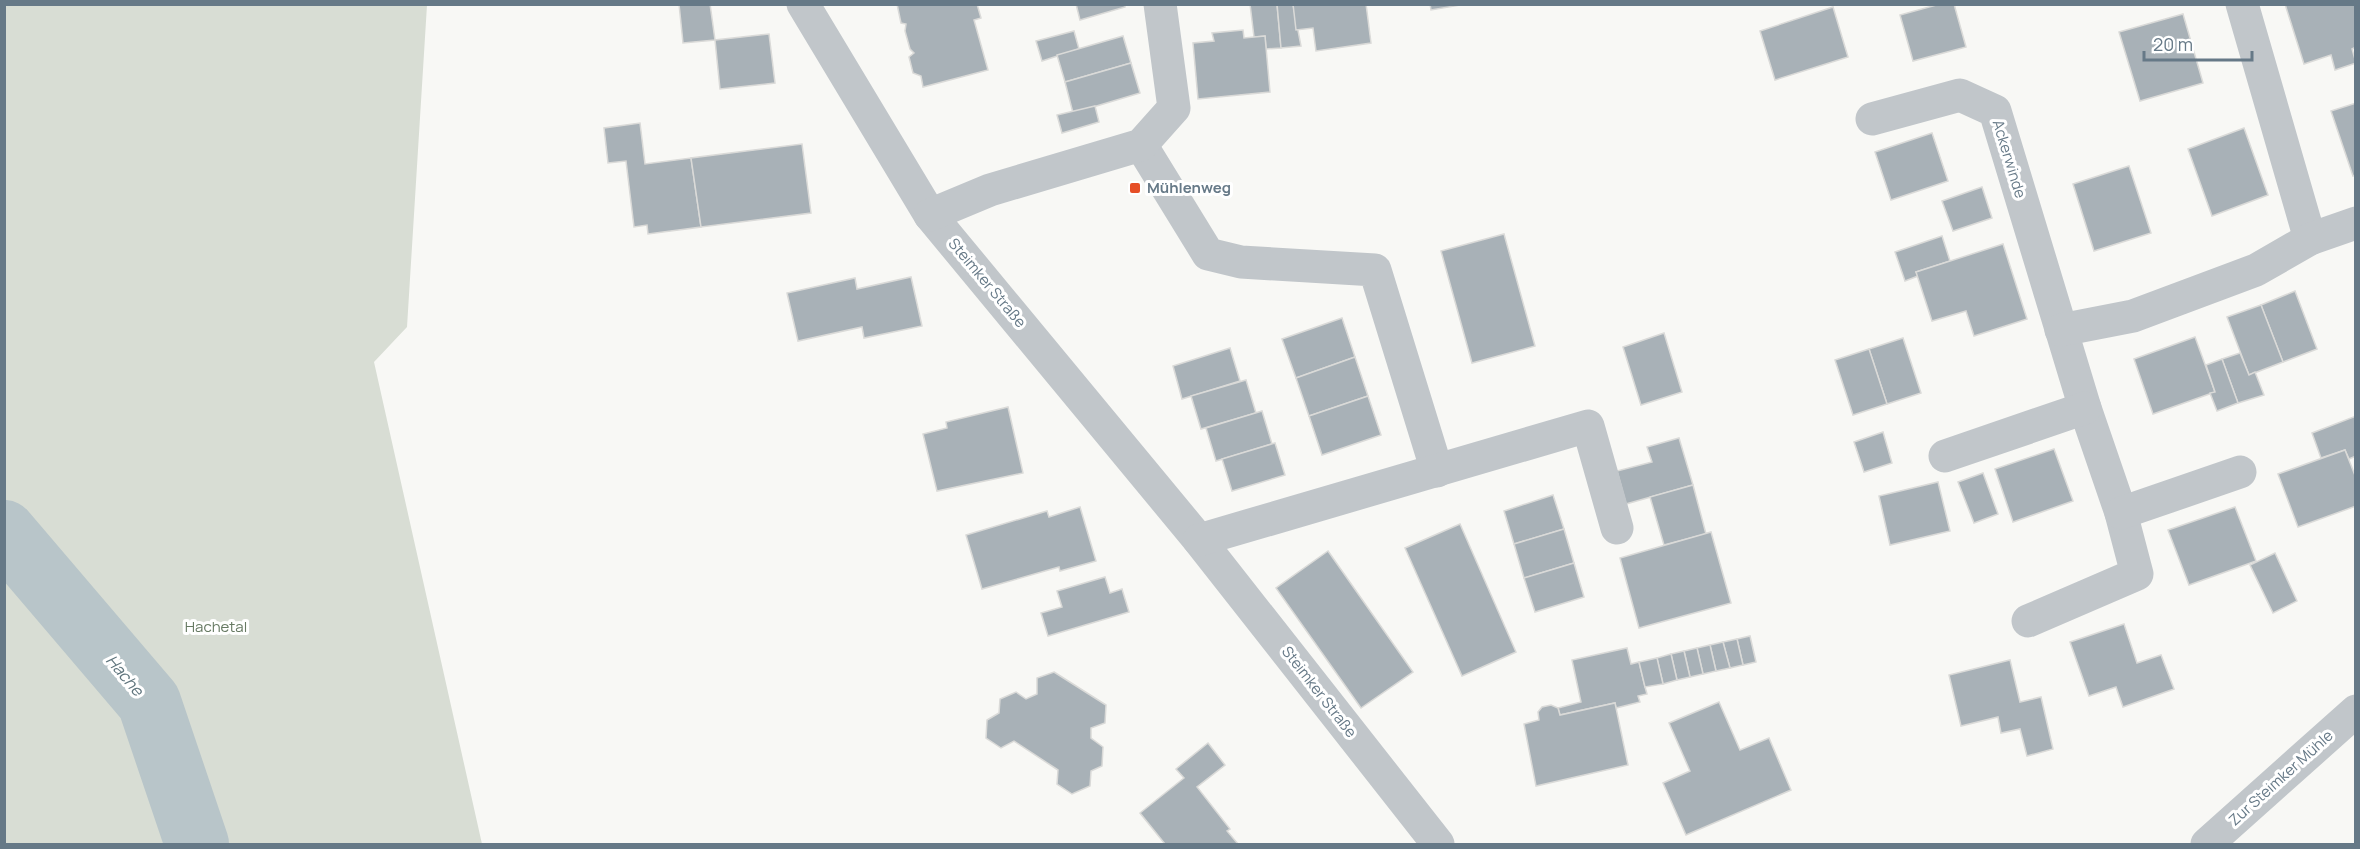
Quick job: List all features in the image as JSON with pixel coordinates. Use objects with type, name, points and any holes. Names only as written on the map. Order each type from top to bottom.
[{"type":"street","name":"Steimker Straße","points":[[803,4],[930,215],[1199,540],[1438,844]]},
{"type":"street","points":[[2242,4],[2310,239]]},
{"type":"street","points":[[930,215],[990,190],[1141,145],[1174,108],[1162,6]]},
{"type":"street","name":"Ackerwinde","points":[[1872,119],[1960,95],[1995,111],[2085,408],[2121,513],[2137,574],[2028,621]]},
{"type":"street","points":[[1141,145],[1208,254],[1241,262],[1375,270],[1437,471]]},
{"type":"street","points":[[2061,330],[2133,316],[2256,270],[2310,239],[2355,223]]},
{"type":"street","points":[[1945,456],[2085,408]]},
{"type":"street","points":[[1199,540],[1588,426],[1617,528]]},
{"type":"street","points":[[2121,513],[2240,472]]},
{"type":"street","name":"Zur Steimker Mühle","points":[[2207,844],[2355,711]]},
{"type":"green space","name":"Hachetal","points":[[5,4],[427,5],[407,327],[374,362],[482,844],[5,844]]},
{"type":"building","points":[[679,4],[710,4],[715,40],[683,43]]},
{"type":"building","points":[[897,4],[977,4],[981,18],[974,20],[988,70],[923,87],[921,76],[913,73],[909,57],[914,53],[910,49],[905,31],[906,24],[901,23]]},
{"type":"building","points":[[1076,4],[1125,4],[1125,7],[1080,20]]},
{"type":"building","points":[[1250,4],[1277,4],[1281,48],[1266,49],[1265,36],[1254,37]]},
{"type":"building","points":[[1277,4],[1293,4],[1301,46],[1281,48]]},
{"type":"building","points":[[1293,4],[1366,4],[1371,43],[1316,51],[1313,28],[1296,30]]},
{"type":"building","points":[[1430,4],[1466,4],[1431,10]]},
{"type":"building","points":[[1940,4],[1954,4],[1966,47],[1913,61],[1900,15]]},
{"type":"building","points":[[2285,4],[2356,4],[2356,47],[2352,49],[2356,63],[2335,70],[2331,55],[2304,64]]},
{"type":"building","points":[[1833,7],[1848,57],[1775,80],[1760,31]]},
{"type":"building","points":[[2183,14],[2203,83],[2140,101],[2119,32]]},
{"type":"building","points":[[1243,30],[1244,38],[1265,36],[1270,92],[1198,99],[1193,43],[1214,41],[1212,33]]},
{"type":"building","points":[[1074,31],[1079,49],[1042,61],[1036,41]]},
{"type":"building","points":[[769,34],[775,83],[720,89],[715,40]]},
{"type":"building","points":[[1123,36],[1131,63],[1065,82],[1057,55]]},
{"type":"building","points":[[1131,63],[1140,93],[1073,113],[1065,82]]},
{"type":"building","points":[[2356,103],[2356,175],[2353,176],[2331,111]]},
{"type":"building","points":[[1095,106],[1099,122],[1062,133],[1057,115]]},
{"type":"building","points":[[640,123],[645,164],[691,158],[701,227],[648,234],[647,225],[634,227],[626,161],[608,163],[604,128]]},
{"type":"building","points":[[2244,128],[2268,195],[2212,216],[2188,149]]},
{"type":"building","points":[[1932,133],[1948,181],[1891,200],[1875,152]]},
{"type":"building","points":[[802,144],[811,213],[701,227],[691,158]]},
{"type":"building","points":[[2129,166],[2151,233],[2094,251],[2073,184]]},
{"type":"building","points":[[1982,187],[1992,218],[1953,231],[1942,201]]},
{"type":"building","points":[[1504,234],[1535,346],[1472,363],[1441,251]]},
{"type":"building","points":[[1942,236],[1950,261],[1916,272],[1918,276],[1905,281],[1895,252]]},
{"type":"building","points":[[2003,244],[2027,319],[1974,336],[1966,311],[1932,321],[1916,272]]},
{"type":"building","points":[[911,277],[922,326],[864,338],[862,327],[798,341],[787,293],[855,278],[857,289]]},
{"type":"building","points":[[2295,291],[2317,349],[2283,362],[2261,305]]},
{"type":"building","points":[[2261,305],[2283,362],[2249,375],[2227,317]]},
{"type":"building","points":[[1342,318],[1355,357],[1296,378],[1282,339]]},
{"type":"building","points":[[1664,333],[1682,392],[1641,405],[1623,347]]},
{"type":"building","points":[[2195,337],[2215,392],[2153,414],[2134,359]]},
{"type":"building","points":[[1903,338],[1921,393],[1887,404],[1869,349]]},
{"type":"building","points":[[1230,348],[1240,381],[1182,399],[1173,366]]},
{"type":"building","points":[[1869,349],[1887,404],[1853,415],[1835,360]]},
{"type":"building","points":[[2240,353],[2249,375],[2255,372],[2264,395],[2238,403],[2222,359]]},
{"type":"building","points":[[1355,357],[1368,396],[1309,416],[1296,378]]},
{"type":"building","points":[[2222,359],[2238,403],[2217,411],[2210,393],[2215,392],[2206,365]]},
{"type":"building","points":[[1246,380],[1256,413],[1201,429],[1191,396]]},
{"type":"building","points":[[1368,396],[1381,435],[1322,455],[1309,416]]},
{"type":"building","points":[[1008,407],[1023,473],[937,491],[923,434],[947,428],[946,422]]},
{"type":"building","points":[[1262,411],[1272,444],[1216,461],[1206,428]]},
{"type":"building","points":[[2356,416],[2356,456],[2349,459],[2345,450],[2321,458],[2312,433]]},
{"type":"building","points":[[1883,432],[1892,463],[1864,472],[1854,442]]},
{"type":"building","points":[[1679,438],[1693,485],[1626,504],[1617,471],[1652,462],[1647,447]]},
{"type":"building","points":[[1275,443],[1285,475],[1232,491],[1222,459]]},
{"type":"building","points":[[2054,449],[2073,501],[2013,522],[1995,469]]},
{"type":"building","points":[[2345,450],[2356,478],[2356,506],[2298,527],[2278,474]]},
{"type":"building","points":[[1983,473],[1998,514],[1974,523],[1958,482]]},
{"type":"building","points":[[1938,482],[1950,531],[1890,545],[1879,496]]},
{"type":"building","points":[[1693,485],[1706,534],[1664,545],[1650,497]]},
{"type":"building","points":[[1553,495],[1564,529],[1514,544],[1504,511]]},
{"type":"building","points":[[1080,507],[1096,561],[1060,571],[1059,567],[982,589],[966,535],[1047,511],[1049,517]]},
{"type":"building","points":[[2235,507],[2256,561],[2189,585],[2168,530]]},
{"type":"building","points":[[1460,524],[1516,652],[1462,676],[1405,548]]},
{"type":"building","points":[[1564,529],[1574,563],[1524,578],[1514,544]]},
{"type":"building","points":[[1711,532],[1731,603],[1639,628],[1620,558]]},
{"type":"building","points":[[1328,551],[1413,672],[1361,708],[1276,588]]},
{"type":"building","points":[[2275,553],[2297,601],[2273,613],[2250,565]]},
{"type":"building","points":[[1574,563],[1584,597],[1535,612],[1524,578]]},
{"type":"building","points":[[1105,577],[1110,593],[1122,589],[1129,612],[1048,636],[1041,613],[1062,607],[1057,591]]},
{"type":"building","points":[[2124,624],[2137,663],[2161,655],[2174,689],[2123,707],[2116,687],[2089,696],[2070,642]]},
{"type":"building","points":[[1750,636],[1756,662],[1743,665],[1737,639]]},
{"type":"building","points":[[1737,639],[1743,665],[1730,668],[1723,642]]},
{"type":"building","points":[[1723,642],[1730,668],[1716,671],[1710,645]]},
{"type":"building","points":[[1710,645],[1716,671],[1703,674],[1697,648]]},
{"type":"building","points":[[1627,648],[1631,664],[1639,662],[1647,694],[1638,696],[1640,702],[1616,708],[1615,703],[1560,715],[1558,708],[1581,702],[1572,660]]},
{"type":"building","points":[[1697,648],[1703,674],[1690,677],[1684,651]]},
{"type":"building","points":[[1684,651],[1690,677],[1677,680],[1671,654]]},
{"type":"building","points":[[1671,654],[1677,680],[1663,684],[1657,658]]},
{"type":"building","points":[[1657,658],[1663,684],[1645,687],[1639,662]]},
{"type":"building","points":[[2010,660],[2020,702],[2041,697],[2053,749],[2027,756],[2020,729],[2001,733],[1998,717],[1961,726],[1949,675]]},
{"type":"building","points":[[1054,672],[1106,705],[1105,723],[1091,728],[1091,738],[1103,747],[1102,766],[1091,771],[1090,786],[1072,794],[1057,784],[1058,770],[1014,741],[1001,748],[986,738],[987,720],[999,713],[1000,699],[1016,692],[1026,699],[1037,694],[1037,678]]},
{"type":"building","points":[[1719,702],[1740,750],[1769,738],[1791,790],[1686,835],[1663,783],[1690,771],[1669,723]]},
{"type":"building","points":[[1615,703],[1628,765],[1536,786],[1524,724],[1539,720],[1538,712],[1542,707],[1551,705],[1558,708],[1560,715]]},
{"type":"building","points":[[1208,743],[1225,765],[1197,787],[1230,829],[1227,831],[1238,844],[1165,844],[1140,813],[1184,778],[1176,769]]},
{"type":"waterway","name":"Hache","points":[[4,532],[149,702],[197,844]]},
{"type":"place","name":"Mühlenweg","points":[[1135,188]]}]
